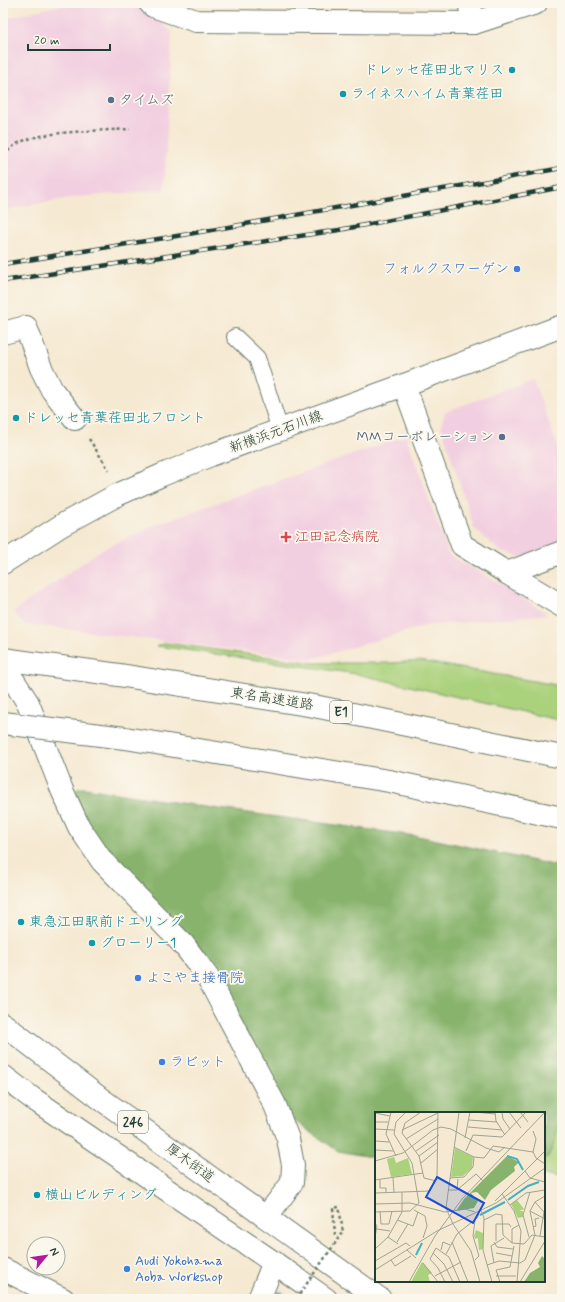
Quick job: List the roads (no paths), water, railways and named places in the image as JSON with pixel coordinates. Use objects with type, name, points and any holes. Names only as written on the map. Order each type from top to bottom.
[{"type":"main road","points":[[150,3],[153,6],[196,21],[471,13],[536,3]]},
{"type":"main road","name":"新横浜元石川線","points":[[3,563],[62,525],[117,495],[162,474],[562,326]]},
{"type":"main road","points":[[3,333],[26,327],[41,368],[52,390],[75,419]]},
{"type":"main road","points":[[404,385],[462,545],[562,606]]},
{"type":"main road","points":[[507,573],[562,552]]},
{"type":"main road","name":"東名高速道路","points":[[3,659],[119,674],[314,706],[562,757]]},
{"type":"main road","points":[[3,664],[28,703],[62,790],[79,827],[102,861],[184,945],[207,976],[275,1105],[288,1139],[294,1165],[292,1183],[266,1217]]},
{"type":"main road","points":[[3,723],[125,738],[389,781],[562,818]]},
{"type":"main road","name":"厚木街道","points":[[3,1024],[102,1099],[380,1299]]},
{"type":"main road","name":"246","points":[[3,1076],[32,1098],[276,1264],[298,1290],[326,1299]]},
{"type":"main road","points":[[259,1299],[276,1264]]},
{"type":"main road","points":[[3,1269],[63,1299]]},
{"type":"lane","points":[[235,336],[257,358],[280,430]]},
{"type":"waterway","points":[[279,1299],[280,1295]]},
{"type":"railway","points":[[3,264],[183,235],[562,168]]},
{"type":"railway","points":[[3,281],[339,230],[562,187]]},
{"type":"place","name":"ドレッセ荏田北マリス","points":[[512,70]]},
{"type":"place","name":"ライネスハイム青葉荏田","points":[[343,94]]},
{"type":"place","name":"タイムズ","points":[[111,100]]},
{"type":"place","name":"フォルクスワーゲン","points":[[517,269]]},
{"type":"place","name":"ドレッセ青葉荏田北フロント","points":[[16,418]]},
{"type":"place","name":"MMコーポレーション","points":[[502,437]]},
{"type":"place","name":"江田記念病院","points":[[286,537]]},
{"type":"place","name":"東急江田駅前ドエリング","points":[[21,922]]},
{"type":"place","name":"グローリー1","points":[[92,943]]},
{"type":"place","name":"よこやま接骨院","points":[[138,978]]},
{"type":"place","name":"ラビット","points":[[162,1062]]},
{"type":"place","name":"横山ビルディング","points":[[37,1195]]},
{"type":"place","name":"Audi Yokohama Aoba Workshop","points":[[127,1269]]}]
